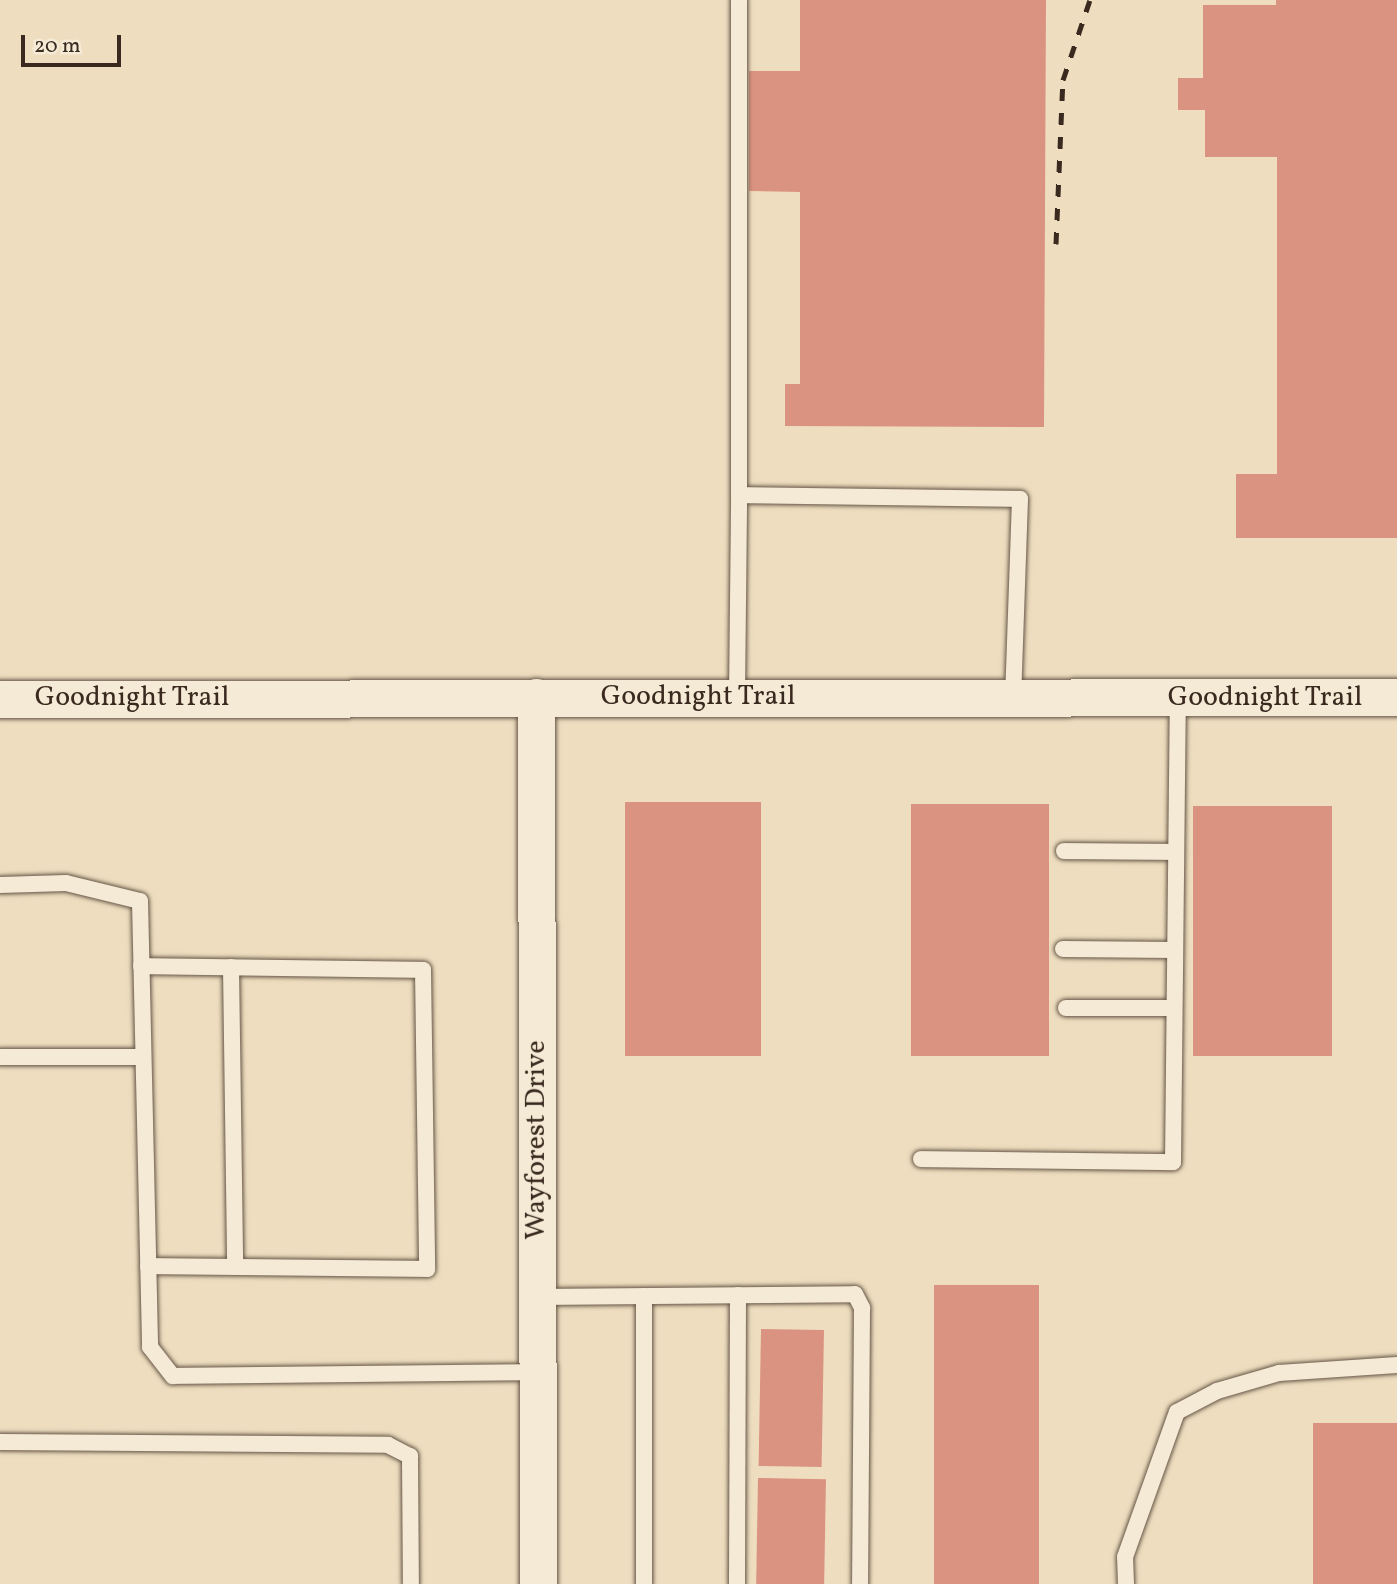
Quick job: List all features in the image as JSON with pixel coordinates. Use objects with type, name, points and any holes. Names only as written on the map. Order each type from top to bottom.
[{"type":"street","name":"Goodnight Trail","points":[[0,699],[536,696],[1013,699],[1397,697]]},
{"type":"street","name":"Wayforest Drive","points":[[536,696],[538,1584]]},
{"type":"lane","points":[[737,698],[739,0]]},
{"type":"lane","points":[[739,495],[1020,499],[1013,699]]},
{"type":"lane","points":[[921,1159],[1172,1162],[1178,698]]},
{"type":"lane","points":[[1064,851],[1176,852]]},
{"type":"lane","points":[[0,886],[66,883],[140,901],[150,1347],[173,1377],[538,1372]]},
{"type":"lane","points":[[1063,948],[1175,950]]},
{"type":"lane","points":[[141,966],[423,970],[427,1269],[148,1266]]},
{"type":"lane","points":[[231,967],[235,1267]]},
{"type":"lane","points":[[1066,1008],[1174,1008]]},
{"type":"lane","points":[[0,1057],[143,1057]]},
{"type":"lane","points":[[537,1297],[855,1294],[862,1308],[860,1584]]},
{"type":"lane","points":[[737,1584],[738,1295]]},
{"type":"lane","points":[[644,1296],[644,1584]]},
{"type":"lane","points":[[1126,1584],[1125,1557],[1177,1412],[1217,1391],[1279,1373],[1397,1365]]},
{"type":"lane","points":[[0,1442],[387,1445],[410,1456],[411,1584]]},
{"type":"building","points":[[800,0],[1046,0],[1044,427],[785,426],[785,384],[800,384],[800,192],[749,191],[749,71],[800,71]]},
{"type":"building","points":[[1276,0],[1397,0],[1397,538],[1236,538],[1236,474],[1277,474],[1277,157],[1205,157],[1205,110],[1178,110],[1178,78],[1203,78],[1203,5],[1276,5]]},
{"type":"building","points":[[625,802],[761,802],[761,1056],[625,1056]]},
{"type":"building","points":[[911,804],[1049,804],[1049,1056],[911,1056]]},
{"type":"building","points":[[1193,806],[1332,806],[1332,1056],[1193,1056]]},
{"type":"building","points":[[934,1285],[1039,1285],[1039,1584],[934,1584]]},
{"type":"building","points":[[761,1329],[824,1330],[822,1467],[759,1466]]},
{"type":"building","points":[[1313,1423],[1397,1423],[1397,1584],[1313,1584]]},
{"type":"building","points":[[758,1478],[826,1479],[824,1584],[756,1584]]},
{"type":"railway","points":[[1056,244],[1063,80],[1090,0]]}]
